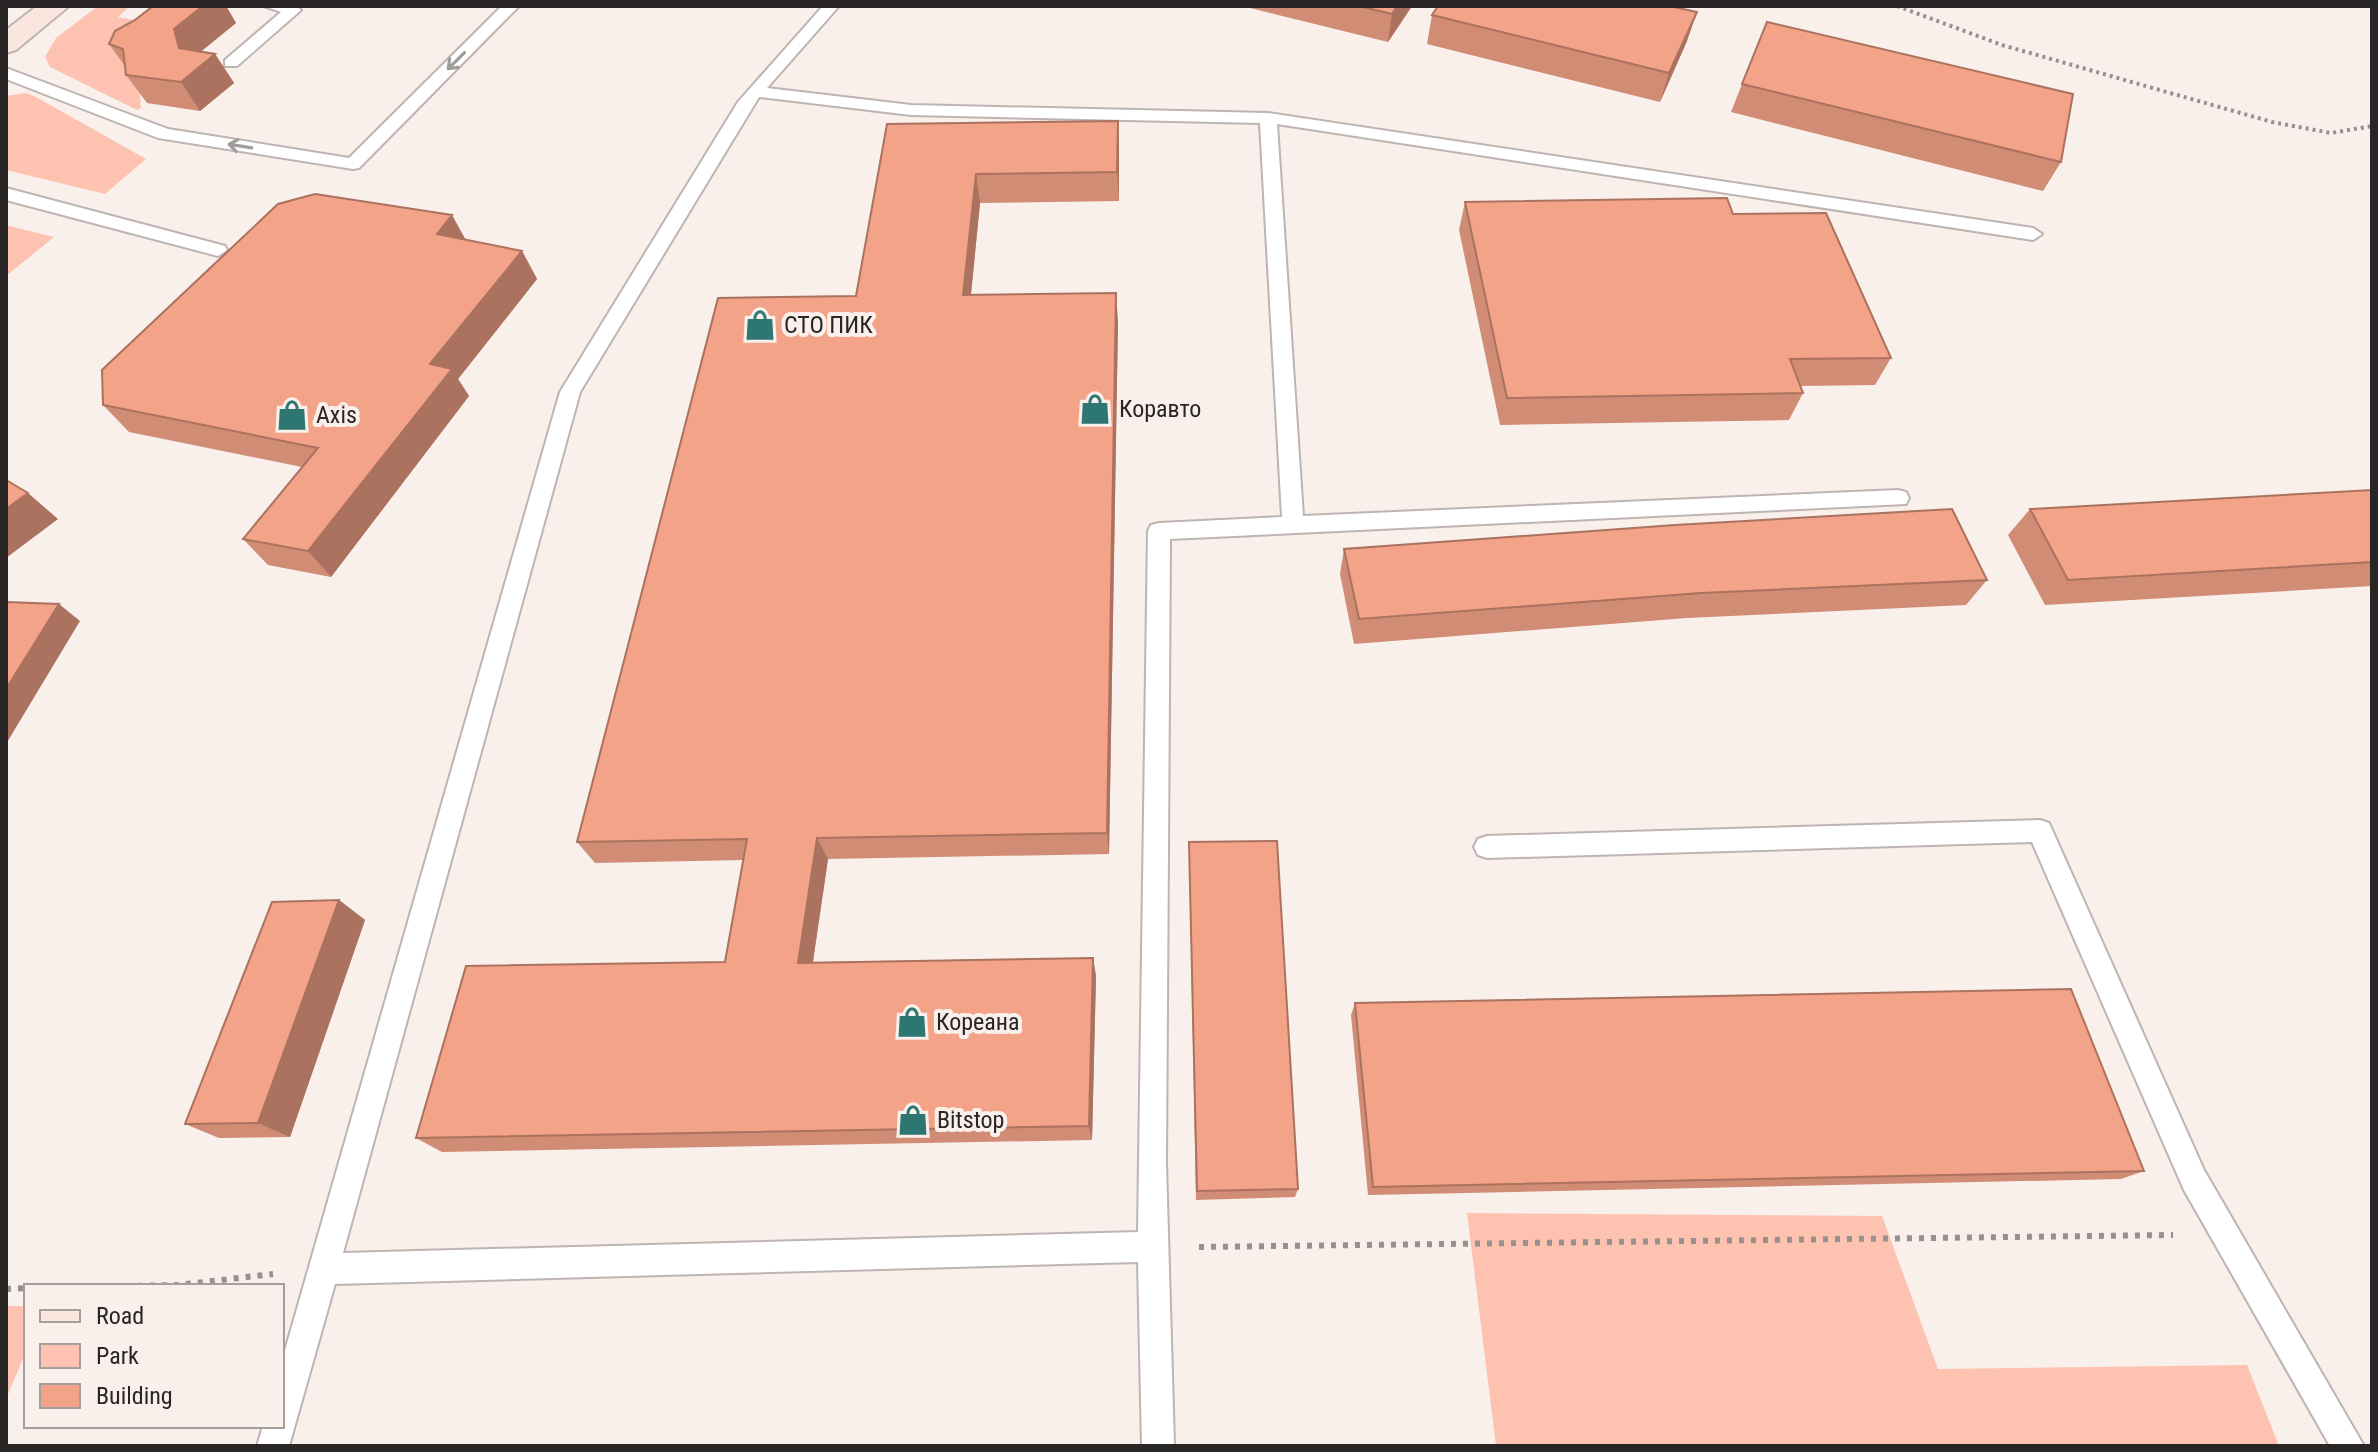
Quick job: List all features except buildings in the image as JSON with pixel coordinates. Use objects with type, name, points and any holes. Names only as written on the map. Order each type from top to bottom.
[{"type":"main road","points":[[6,44],[55,6]]},
{"type":"lane","points":[[231,63],[293,10],[272,6]]},
{"type":"lane","points":[[6,73],[164,134],[353,164],[511,6]]},
{"type":"lane","points":[[284,1410],[570,392],[746,102],[831,6]]},
{"type":"lane","points":[[755,92],[911,110],[1268,118],[2033,234]]},
{"type":"lane","points":[[1268,118],[1293,525]]},
{"type":"lane","points":[[6,194],[218,250]]},
{"type":"lane","points":[[1158,1446],[1151,1163],[1159,531],[1898,498]]},
{"type":"lane","points":[[1487,847],[2040,831],[2194,1180],[2348,1446]]},
{"type":"lane","points":[[326,1269],[1154,1247]]},
{"type":"path","points":[[1897,6],[2002,45],[2272,122],[2331,133],[2372,126]]},
{"type":"path","points":[[1154,1247],[2225,1234]]},
{"type":"path","points":[[187,1284],[326,1269]]},
{"type":"green space","points":[[98,6],[130,6],[118,17],[175,28],[131,59],[126,74],[139,80],[141,108],[137,110],[50,67],[45,57],[56,38]]},
{"type":"green space","points":[[26,93],[146,159],[105,194],[6,170],[6,96]]},
{"type":"green space","points":[[6,225],[54,237],[6,276]]},
{"type":"green space","points":[[1467,1213],[1882,1216],[1938,1369],[2247,1365],[2279,1446],[1496,1446]]},
{"type":"green space","points":[[6,1306],[24,1306],[24,1357],[6,1399]]},
{"type":"place","name":"СТО ПИК","points":[[760,325]]},
{"type":"place","name":"Коравто","points":[[1095,409]]},
{"type":"place","name":"Axis","points":[[292,415]]},
{"type":"place","name":"Кореана","points":[[912,1022]]},
{"type":"place","name":"Bitstop","points":[[913,1120]]}]
